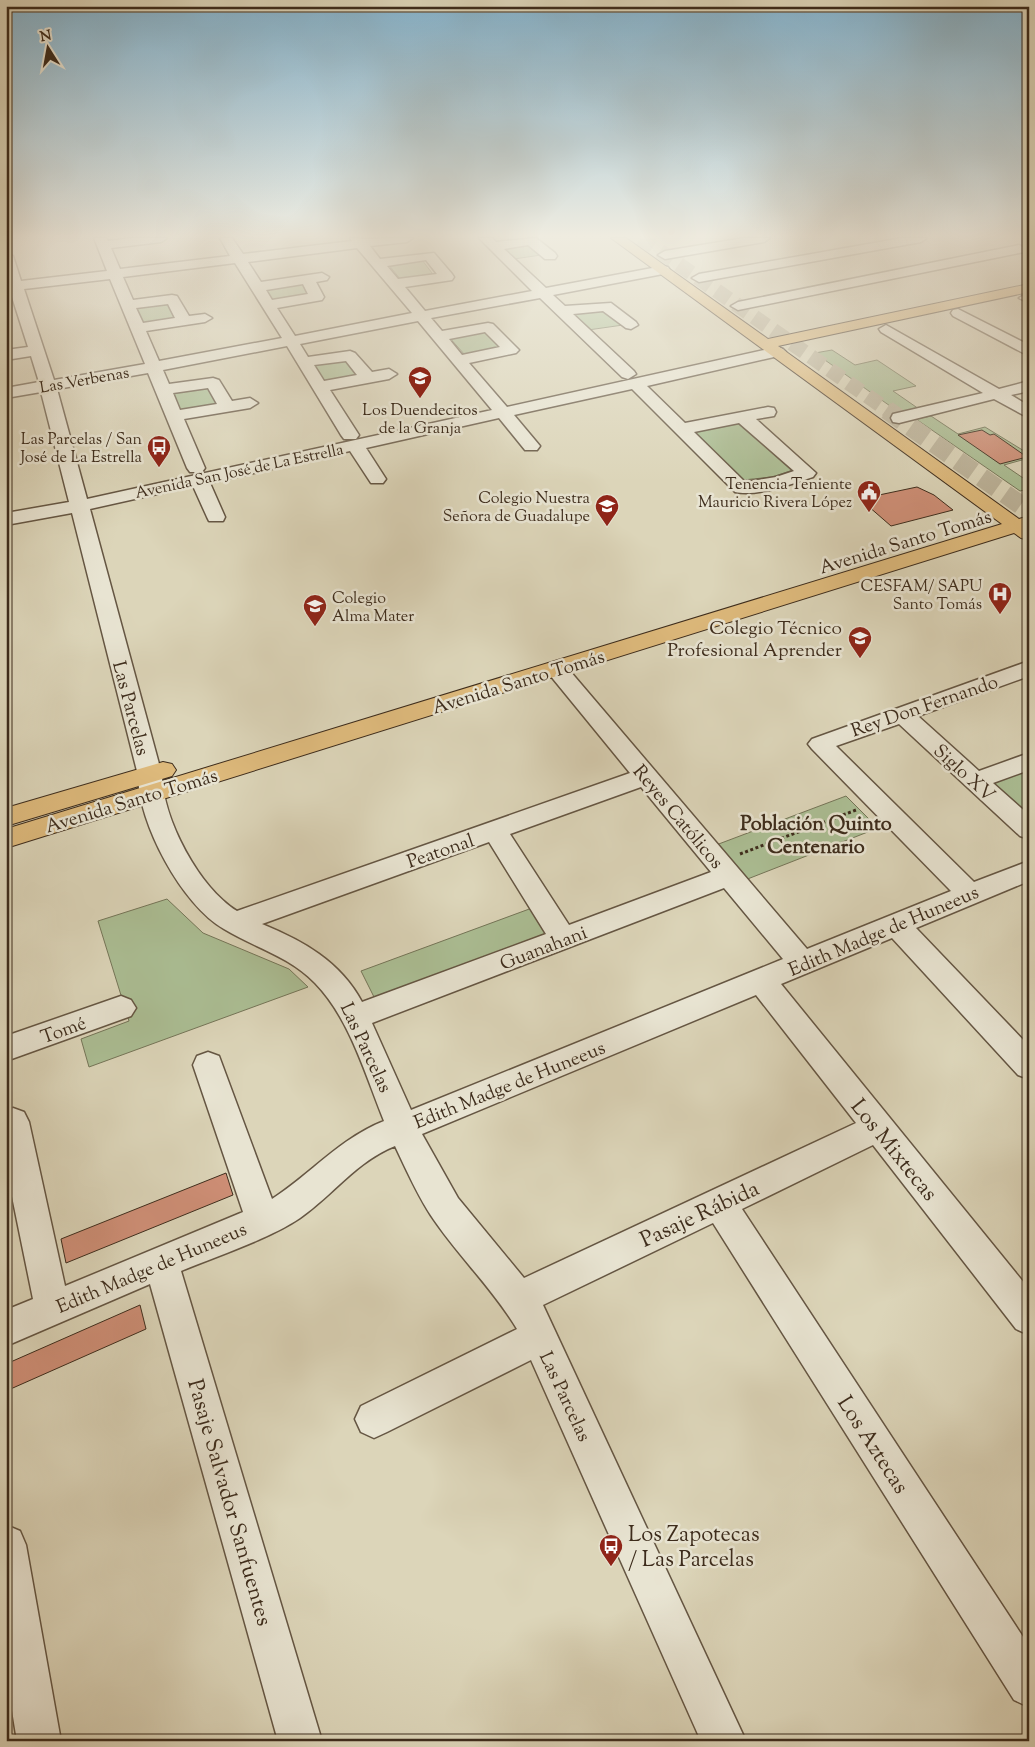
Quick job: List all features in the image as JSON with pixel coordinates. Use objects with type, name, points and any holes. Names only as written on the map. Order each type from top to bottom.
[{"type":"main road","points":[[743,320],[780,342],[817,361]]},
{"type":"main road","name":"Avenida San José de La Estrella","points":[[780,342],[899,320]]},
{"type":"main road","name":"Avenida San José de La Estrella","points":[[780,342],[886,329],[929,320]]},
{"type":"main road","points":[[780,342],[1019,519]]},
{"type":"main road","points":[[884,408],[914,430]]},
{"type":"main road","name":"Avenida Santo Tomás","points":[[6,818],[149,785],[556,669],[1019,519]]},
{"type":"main road","name":"Avenida Santo Tomás","points":[[6,839],[149,785],[1019,519]]},
{"type":"street","name":"Las Parcelas","points":[[20,320],[36,350],[48,386],[149,785],[185,872],[205,899],[234,923],[289,947],[317,967],[344,996],[356,1017],[403,1127],[446,1212],[520,1298],[724,1741]]},
{"type":"street","points":[[134,320],[216,517]]},
{"type":"street","points":[[138,328],[194,320]]},
{"type":"street","points":[[277,320],[377,479]]},
{"type":"street","name":"Las Verbenas","points":[[6,393],[403,320]]},
{"type":"street","points":[[424,320],[531,446]]},
{"type":"street","points":[[576,320],[597,331],[632,379],[741,488],[779,482],[807,473],[743,417]]},
{"type":"street","points":[[597,331],[637,324],[629,320]]},
{"type":"street","points":[[970,320],[1029,352]]},
{"type":"street","points":[[439,336],[488,328],[511,350],[458,360]]},
{"type":"street","points":[[886,329],[1029,413]]},
{"type":"street","name":"Avenida San José de La Estrella","points":[[6,519],[78,500],[632,379],[780,342]]},
{"type":"street","points":[[6,355],[36,350]]},
{"type":"street","points":[[304,362],[350,356],[368,378]]},
{"type":"street","points":[[319,386],[389,374]]},
{"type":"street","points":[[163,390],[213,383],[227,407]]},
{"type":"street","points":[[899,418],[1029,386]]},
{"type":"street","points":[[174,416],[250,403]]},
{"type":"street","points":[[682,429],[768,412]]},
{"type":"street","name":"Avenida San José de La Estrella","points":[[6,506],[78,500]]},
{"type":"street","name":"Rey Don Fernando","points":[[877,802],[820,744],[1029,668]]},
{"type":"street","name":"Reyes Católicos","points":[[556,669],[803,964]]},
{"type":"street","name":"Siglo XV","points":[[900,714],[1029,830]]},
{"type":"street","points":[[975,781],[1029,761]]},
{"type":"street","name":"Peatonal","points":[[234,923],[646,776]]},
{"type":"street","points":[[877,802],[970,894]]},
{"type":"street","points":[[495,831],[563,939]]},
{"type":"street","name":"Guanahani","points":[[356,1017],[563,939],[724,869]]},
{"type":"street","name":"Edith Madge de Huneeus","points":[[6,1328],[263,1220],[304,1196],[356,1149],[403,1127],[1028,870]]},
{"type":"street","points":[[896,925],[1029,1066]]},
{"type":"street","name":"Los Mixtecas","points":[[762,981],[1029,1317]]},
{"type":"street","name":"Tomé","points":[[6,1049],[121,1008]]},
{"type":"street","points":[[208,1065],[263,1220]]},
{"type":"street","points":[[13,1122],[52,1308]]},
{"type":"street","name":"Pasaje Rábida","points":[[520,1298],[878,1128]]},
{"type":"street","name":"Los Aztecas","points":[[719,1204],[1029,1685]]},
{"type":"street","name":"Pasaje Salvador Sanfuentes","points":[[161,1263],[300,1741]]},
{"type":"street","points":[[374,1419],[539,1337]]},
{"type":"street","points":[[6,1545],[39,1741]]},
{"type":"path","points":[[724,869],[877,802]]},
{"type":"green space","points":[[142,320],[167,320],[144,325]]},
{"type":"green space","points":[[577,320],[617,320],[623,325],[588,330]]},
{"type":"green space","points":[[484,332],[499,346],[497,350],[465,355],[448,336]]},
{"type":"green space","points":[[832,350],[855,365],[877,360],[916,386],[893,391],[919,409],[900,413],[815,353]]},
{"type":"green space","points":[[346,357],[362,375],[320,382],[313,363]]},
{"type":"green space","points":[[213,385],[217,406],[178,412],[171,393]]},
{"type":"green space","points":[[931,416],[958,434],[985,427],[1029,454],[1029,458],[1004,465],[1029,482],[1029,489],[1020,491],[916,419]]},
{"type":"green space","points":[[739,422],[793,470],[772,477],[743,480],[691,431]]},
{"type":"green space","points":[[1029,767],[1029,817],[989,783]]},
{"type":"green space","points":[[846,796],[878,828],[745,880],[716,845]]},
{"type":"green space","points":[[167,899],[203,933],[289,969],[308,987],[89,1067],[81,1039],[129,1021],[98,921]]},
{"type":"green space","points":[[532,908],[551,937],[377,1003],[361,971]]},
{"type":"building","points":[[982,430],[990,435],[994,434],[1027,457],[1000,464],[958,435]]},
{"type":"building","points":[[917,487],[934,495],[953,510],[891,526],[860,499]]},
{"type":"building","points":[[226,1173],[233,1195],[66,1263],[61,1239]]},
{"type":"building","points":[[140,1305],[146,1329],[6,1391],[6,1364]]},
{"type":"tunnel","points":[[758,320],[889,411]]},
{"type":"tunnel","points":[[887,410],[1029,511]]},
{"type":"place","name":"Los Duendecitos de la Granja","points":[[420,399]]},
{"type":"place","name":"Las Parcelas / San José de La Estrella","points":[[159,468]]},
{"type":"place","name":"Tenencia Teniente Mauricio Rivera López","points":[[869,513]]},
{"type":"place","name":"Colegio Nuestra Señora de Guadalupe","points":[[607,527]]},
{"type":"place","name":"CESFAM/ SAPU Santo Tomás","points":[[1000,615]]},
{"type":"place","name":"Colegio Alma Mater","points":[[315,627]]},
{"type":"place","name":"Colegio Técnico Profesional Aprender","points":[[860,659]]},
{"type":"place","name":"Los Zapotecas / Las Parcelas","points":[[611,1567]]},
{"type":"district","name":"Población Quinto Centenario","points":[[816,834]]}]
